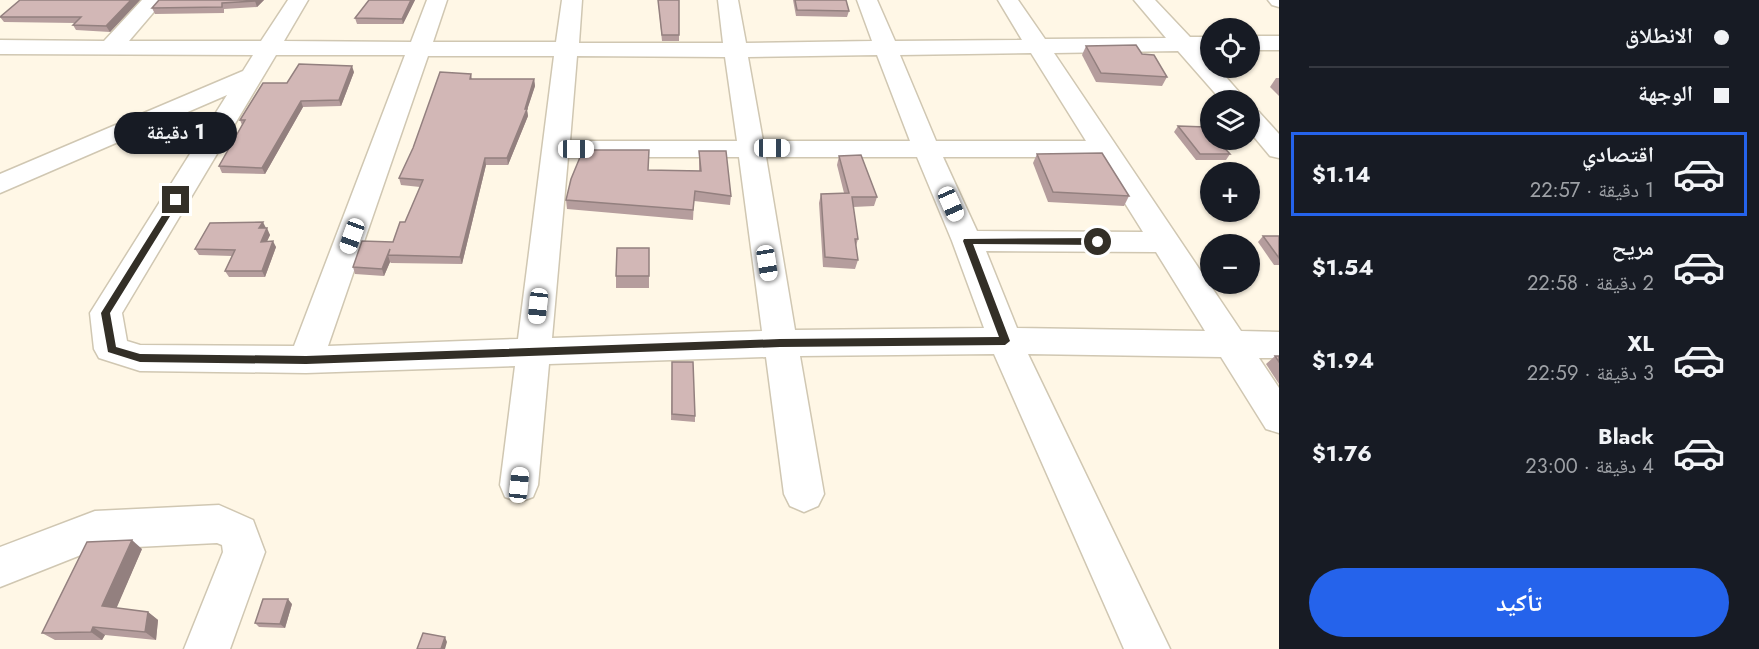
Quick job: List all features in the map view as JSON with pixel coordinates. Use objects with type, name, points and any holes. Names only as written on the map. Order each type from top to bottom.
[{"type":"street","points":[[111,47],[154,0]]},
{"type":"street","points":[[298,0],[106,313],[111,349],[140,358],[306,360],[780,343],[1005,341],[1279,345]]},
{"type":"street","points":[[306,360],[422,47],[437,0]]},
{"type":"street","points":[[519,485],[572,0]]},
{"type":"street","points":[[728,0],[804,494]]},
{"type":"street","points":[[867,0],[926,148],[967,241],[1005,341],[1147,649]]},
{"type":"street","points":[[1008,0],[1279,418]]},
{"type":"street","points":[[1144,0],[1225,90]]},
{"type":"street","points":[[1260,44],[1279,43]]},
{"type":"street","points":[[0,47],[735,50],[1200,44]]},
{"type":"street","points":[[0,184],[252,75]]},
{"type":"street","points":[[1260,128],[1279,150]]},
{"type":"street","points":[[554,149],[1105,149]]},
{"type":"street","points":[[967,241],[1164,242]]},
{"type":"street","points":[[0,567],[95,530],[219,524],[239,533],[244,552],[207,649]]},
{"type":"building","points":[[20,0],[131,0],[106,26],[73,25],[81,17],[0,17]]},
{"type":"building","points":[[159,0],[256,0],[222,3],[222,7],[152,8]]},
{"type":"building","points":[[369,0],[411,0],[402,19],[355,18]]},
{"type":"building","points":[[658,0],[679,0],[679,35],[662,35]]},
{"type":"building","points":[[795,0],[846,0],[849,11],[797,10]]},
{"type":"building","points":[[1136,45],[1142,54],[1154,55],[1167,77],[1101,73],[1086,46]]},
{"type":"building","points":[[299,64],[352,66],[339,100],[301,101],[262,168],[219,166],[245,120],[240,120],[263,83],[287,83]]},
{"type":"building","points":[[440,72],[471,74],[470,79],[534,79],[525,109],[527,109],[507,158],[485,158],[460,257],[388,255],[390,249],[382,269],[353,267],[362,241],[393,242],[400,222],[405,222],[423,180],[399,178],[413,148]]},
{"type":"building","points":[[1178,126],[1200,127],[1200,150],[1226,150],[1230,154],[1200,154]]},
{"type":"building","points":[[583,150],[649,150],[648,170],[701,171],[699,151],[726,151],[731,196],[695,191],[693,210],[566,200],[571,179]]},
{"type":"building","points":[[1102,153],[1129,196],[1053,192],[1037,154]]},
{"type":"building","points":[[861,155],[877,197],[852,197],[858,239],[855,239],[858,260],[825,257],[821,194],[849,193],[839,156]]},
{"type":"building","points":[[263,222],[259,228],[267,228],[261,242],[273,241],[262,271],[225,271],[235,250],[195,249],[210,223]]},
{"type":"building","points":[[1263,236],[1279,236],[1279,258]]},
{"type":"building","points":[[617,248],[649,248],[649,276],[616,276]]},
{"type":"building","points":[[672,362],[693,362],[695,416],[672,414]]},
{"type":"building","points":[[132,540],[102,606],[148,612],[145,632],[93,627],[91,632],[42,633],[87,542]]},
{"type":"building","points":[[263,599],[288,599],[280,624],[255,623]]},
{"type":"building","points":[[423,633],[445,637],[441,649],[417,649]]},
{"type":"route","points":[[176,200],[106,313],[111,349],[140,358],[306,360],[780,343],[1005,341],[967,241],[1098,242]]}]
